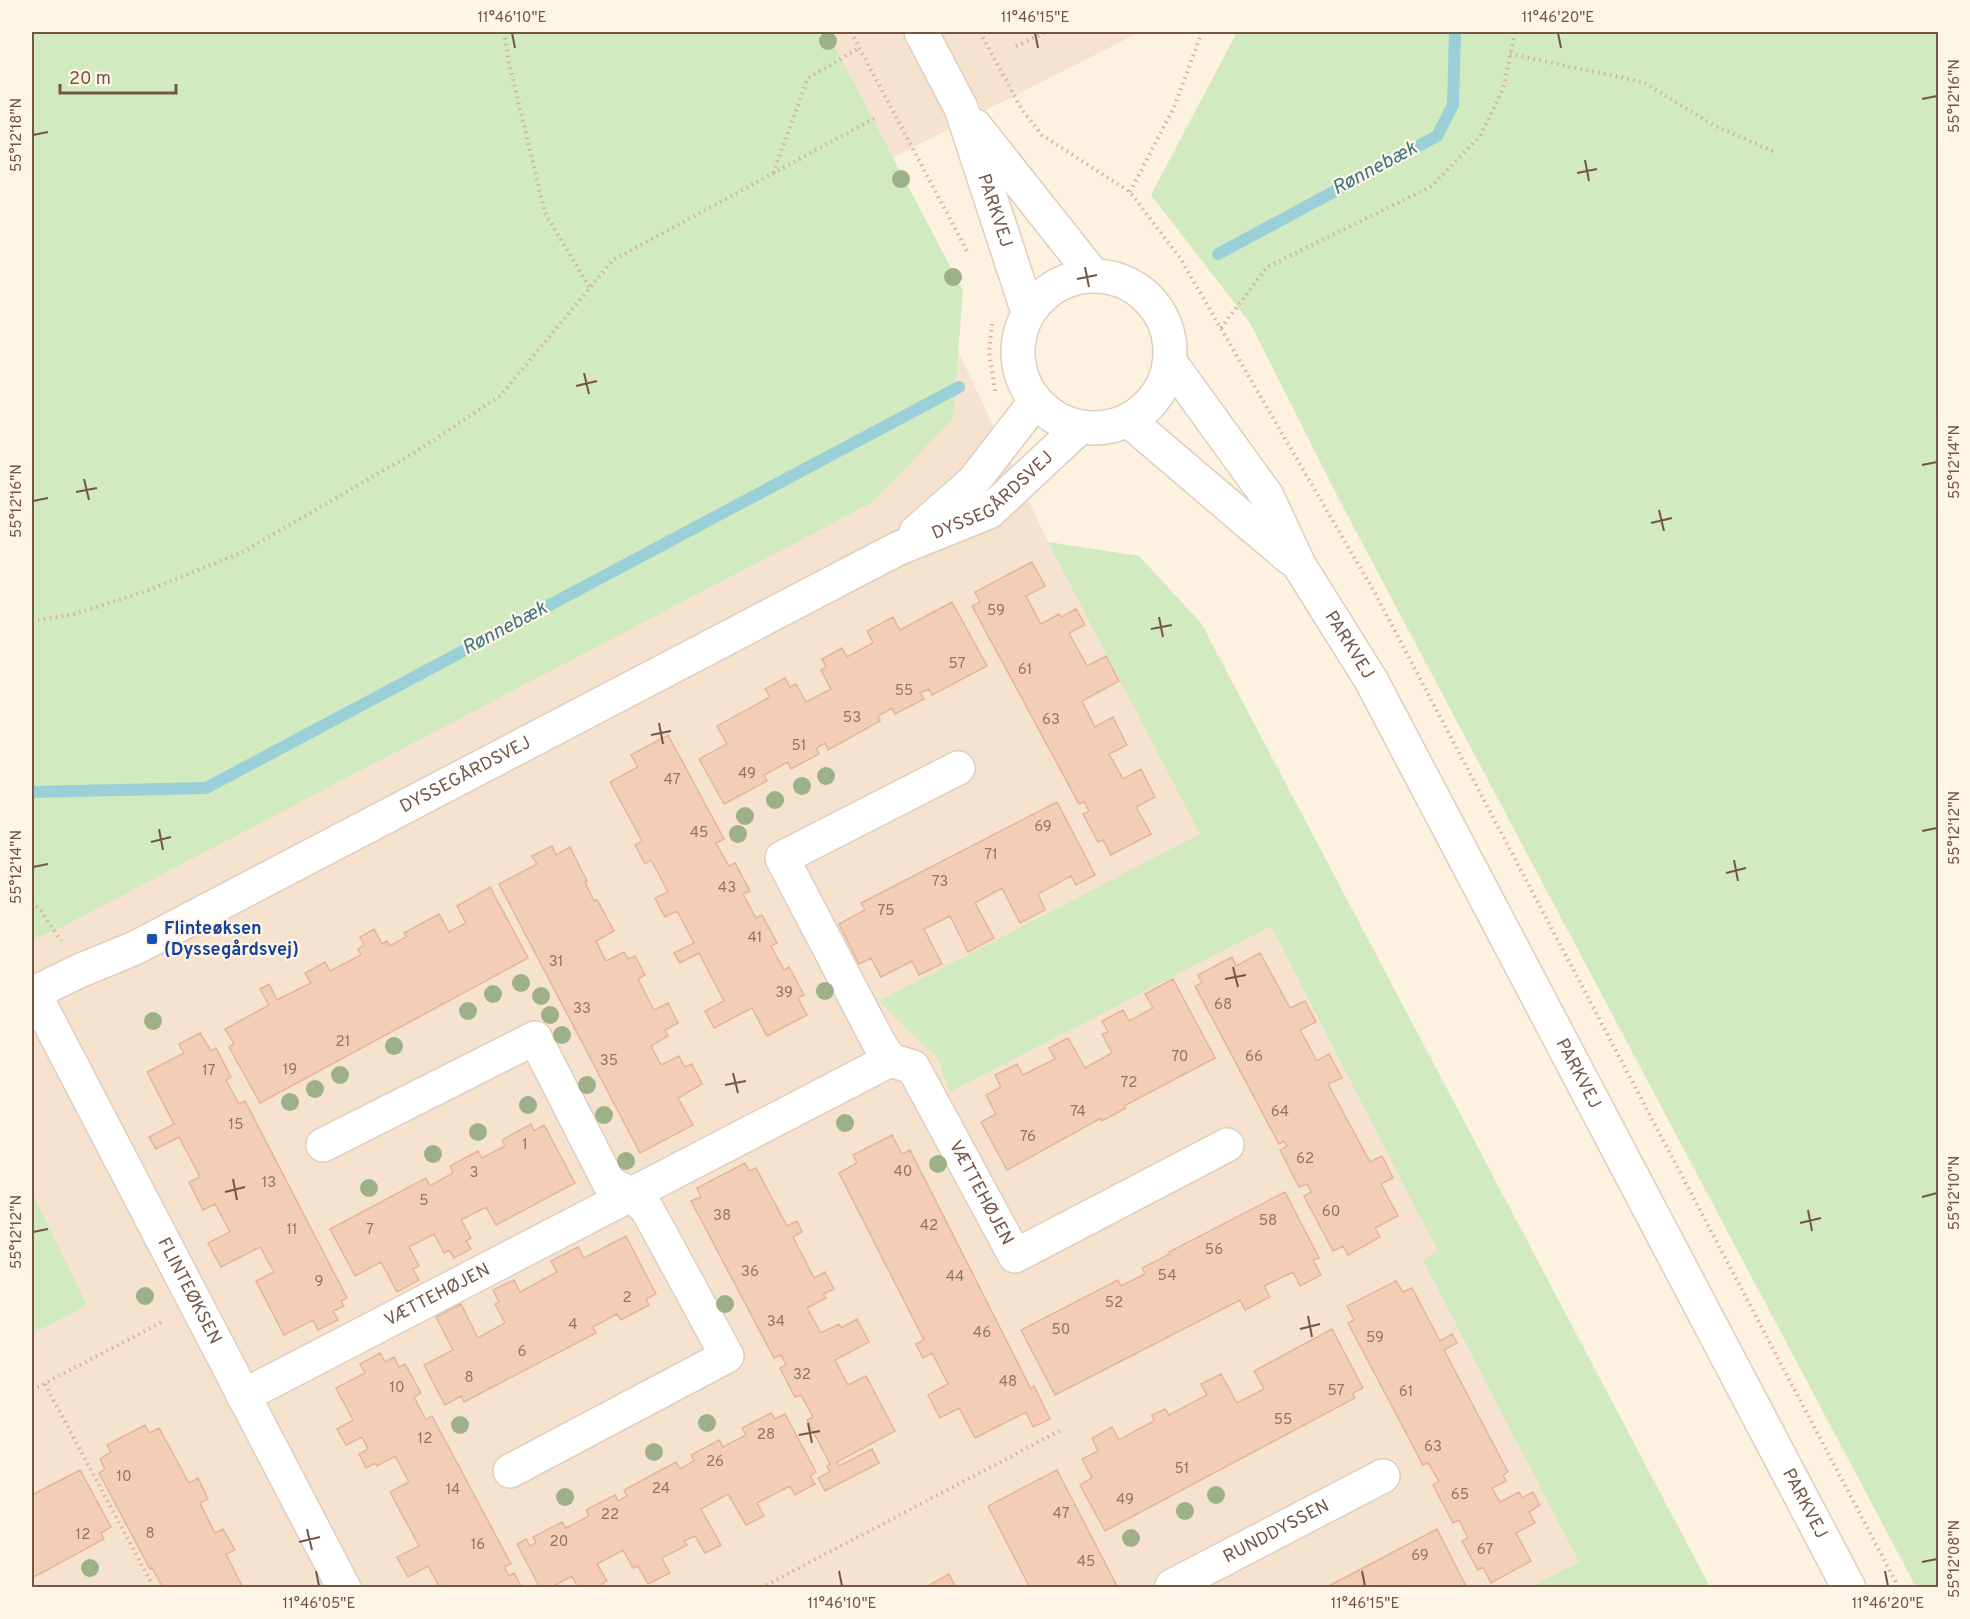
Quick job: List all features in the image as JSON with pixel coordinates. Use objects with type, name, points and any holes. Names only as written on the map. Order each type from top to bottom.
[{"type":"street","name":"PARKVEJ","points":[[921,32],[960,108],[1028,312]]},
{"type":"street","name":"PARKVEJ","points":[[960,108],[1093,275]]},
{"type":"street","points":[[1093,275],[1112,277],[1129,284],[1145,295],[1157,309],[1166,325],[1170,344],[1170,362],[1165,380],[1156,396],[1143,410],[1128,420],[1105,428],[1080,427],[1056,418],[1035,402],[1018,368],[1017,349],[1020,330],[1028,312],[1040,297],[1056,285],[1074,278],[1093,275]]},
{"type":"street","name":"PARKVEJ","points":[[1170,362],[1267,496],[1299,565],[1371,680],[1849,1587]]},
{"type":"street","name":"DYSSEGÅRDSVEJ","points":[[897,549],[973,482],[1035,402]]},
{"type":"street","name":"PARKVEJ","points":[[1128,420],[1299,565]]},
{"type":"street","name":"DYSSEGÅRDSVEJ","points":[[33,994],[79,971],[135,948],[897,549],[989,512],[1080,427]]},
{"type":"street","points":[[890,1060],[782,858],[958,768]]},
{"type":"street","name":"FLINTEØKSEN","points":[[33,994],[344,1587]]},
{"type":"street","points":[[323,1145],[536,1038],[609,1183],[631,1194],[647,1209],[727,1356],[510,1471]]},
{"type":"street","name":"VÆTTEHØJEN","points":[[243,1396],[890,1060],[913,1067],[1016,1256],[1227,1145]]},
{"type":"street","name":"RUNDDYSSEN","points":[[1173,1587],[1383,1476]]},
{"type":"path","points":[[504,32],[509,63],[545,213],[590,288]]},
{"type":"path","points":[[850,32],[972,260]]},
{"type":"path","points":[[1016,46],[1046,32]]},
{"type":"path","points":[[1130,192],[1174,107],[1202,32]]},
{"type":"path","points":[[1221,328],[1267,267],[1432,186],[1480,136],[1503,89],[1515,32]]},
{"type":"path","points":[[773,174],[808,78],[859,48]]},
{"type":"path","points":[[1510,54],[1643,82],[1715,126],[1775,152]]},
{"type":"path","points":[[32,621],[75,614],[149,591],[243,552],[417,451],[500,396],[613,260],[875,118]]},
{"type":"path","points":[[993,318],[989,352],[996,392]]},
{"type":"path","points":[[32,808],[32,854]]},
{"type":"path","points":[[32,1390],[195,1304]]},
{"type":"path","points":[[45,1384],[154,1587]]},
{"type":"path","points":[[761,1587],[1063,1429]]},
{"type":"shaded area","points":[[32,32],[1140,32],[872,168],[1048,542],[1126,588],[1658,1587],[32,1588]]},
{"type":"green space","points":[[32,32],[827,32],[963,291],[953,418],[873,502],[54,931],[32,939]]},
{"type":"green space","points":[[1240,32],[1938,32],[1938,1587],[1916,1587],[1341,503],[1250,323],[1151,195],[1236,34]]},
{"type":"green space","points":[[1048,542],[1139,556],[1201,623],[1710,1587],[1531,1587],[1579,1562],[1423,1260],[1438,1251],[1271,926],[950,1092],[937,1057],[879,1001],[1200,834]]},
{"type":"green space","points":[[32,1192],[87,1305],[32,1334]]},
{"type":"building","points":[[1032,562],[1045,586],[1026,596],[1041,624],[1059,614],[1061,617],[1076,609],[1085,625],[1069,633],[1087,666],[1106,656],[1119,681],[1082,701],[1095,727],[1113,717],[1127,745],[1109,754],[1123,779],[1141,769],[1155,797],[1136,807],[1151,834],[1111,855],[1103,840],[1098,842],[1083,814],[1089,811],[1084,802],[1079,804],[972,606],[980,602],[975,592]]},
{"type":"building","points":[[952,602],[987,666],[932,695],[929,689],[920,693],[924,699],[895,714],[892,708],[878,716],[880,721],[828,750],[825,743],[816,748],[819,754],[791,769],[788,762],[764,775],[767,781],[724,804],[699,759],[727,744],[717,726],[770,697],[765,689],[785,678],[790,687],[796,684],[806,702],[831,689],[821,670],[826,667],[822,659],[842,648],[847,657],[873,643],[867,631],[893,617],[900,630]]},
{"type":"building","points":[[668,735],[724,839],[716,843],[729,866],[735,863],[750,891],[743,894],[756,918],[762,915],[777,943],[771,946],[784,970],[789,967],[804,995],[798,998],[807,1015],[767,1036],[752,1008],[714,1028],[705,1011],[724,1001],[699,953],[680,963],[674,953],[694,943],[677,911],[665,917],[655,898],[668,892],[651,860],[645,864],[635,845],[642,841],[610,782],[638,767],[631,755]]},
{"type":"building","points":[[1057,802],[1095,875],[1076,885],[1071,876],[1038,894],[1045,910],[1020,923],[1002,888],[975,903],[994,938],[968,952],[950,916],[924,929],[942,964],[919,975],[912,961],[881,977],[871,958],[859,964],[839,924],[865,910],[861,903]]},
{"type":"building","points":[[552,846],[556,855],[570,847],[594,901],[597,900],[614,931],[596,941],[606,961],[624,952],[628,959],[635,956],[645,975],[638,979],[654,1010],[668,1003],[678,1023],[665,1030],[668,1036],[651,1046],[661,1065],[679,1056],[685,1067],[692,1064],[702,1084],[678,1098],[693,1125],[640,1153],[499,884],[537,864],[532,856]]},
{"type":"building","points":[[490,887],[528,958],[260,1103],[229,1047],[234,1044],[225,1029],[269,1005],[260,989],[269,984],[277,1000],[311,983],[305,973],[325,962],[330,971],[361,955],[358,949],[364,945],[360,937],[374,929],[382,944],[387,941],[390,946],[406,937],[404,933],[439,914],[449,932],[466,923],[457,906]]},
{"type":"building","points":[[1260,953],[1290,1008],[1305,1001],[1316,1022],[1300,1030],[1317,1061],[1329,1054],[1342,1078],[1328,1084],[1370,1162],[1382,1156],[1393,1178],[1381,1184],[1398,1216],[1375,1228],[1380,1237],[1348,1255],[1343,1246],[1333,1251],[1304,1196],[1311,1192],[1307,1184],[1299,1187],[1280,1150],[1287,1146],[1284,1141],[1279,1144],[1195,986],[1202,983],[1198,975],[1232,957],[1236,966]]},
{"type":"building","points":[[1173,979],[1215,1058],[1124,1106],[1126,1108],[1102,1121],[1101,1118],[1007,1170],[981,1122],[996,1114],[986,1095],[1001,1087],[995,1075],[1017,1064],[1023,1075],[1055,1059],[1049,1048],[1068,1038],[1085,1068],[1112,1053],[1102,1034],[1108,1032],[1102,1021],[1123,1010],[1129,1021],[1153,1008],[1145,994]]},
{"type":"building","points":[[200,1033],[211,1051],[216,1048],[231,1077],[226,1080],[239,1104],[245,1101],[347,1298],[341,1301],[344,1306],[333,1311],[338,1320],[318,1330],[313,1320],[284,1335],[256,1281],[274,1272],[260,1247],[221,1267],[208,1243],[230,1232],[215,1204],[203,1210],[189,1182],[200,1177],[179,1137],[156,1149],[149,1137],[174,1124],[147,1072],[184,1053],[179,1044]]},
{"type":"building","points":[[531,1124],[534,1131],[544,1125],[575,1183],[496,1225],[486,1207],[461,1220],[471,1238],[466,1241],[471,1249],[454,1258],[449,1250],[444,1253],[434,1234],[409,1247],[419,1266],[413,1269],[419,1280],[397,1292],[381,1262],[355,1276],[330,1229],[426,1178],[430,1186],[453,1173],[450,1166],[478,1151],[482,1158],[505,1146],[502,1140]]},
{"type":"building","points":[[892,1135],[902,1154],[910,1150],[1031,1389],[1034,1386],[1050,1419],[1033,1427],[1026,1412],[975,1438],[959,1408],[940,1418],[928,1395],[948,1384],[932,1353],[923,1358],[916,1344],[924,1340],[839,1173],[857,1163],[853,1155]]},
{"type":"building","points":[[745,1163],[749,1171],[756,1168],[787,1226],[797,1221],[802,1232],[793,1237],[814,1278],[825,1272],[834,1289],[823,1294],[826,1298],[807,1308],[821,1333],[839,1324],[841,1328],[857,1319],[869,1342],[835,1360],[848,1385],[866,1376],[895,1431],[837,1462],[839,1466],[872,1449],[879,1463],[825,1491],[818,1478],[830,1472],[827,1466],[830,1464],[807,1420],[813,1417],[801,1395],[795,1397],[780,1368],[786,1365],[781,1355],[774,1358],[691,1201],[701,1197],[697,1188]]},
{"type":"building","points":[[1285,1192],[1319,1258],[1313,1260],[1321,1275],[1300,1286],[1293,1272],[1264,1286],[1270,1297],[1245,1310],[1240,1300],[1055,1395],[1021,1330],[1118,1280],[1121,1286],[1145,1274],[1142,1268],[1170,1254],[1169,1252]]},
{"type":"building","points":[[626,1236],[656,1294],[646,1299],[649,1305],[621,1320],[617,1314],[593,1327],[596,1333],[464,1402],[461,1396],[445,1405],[424,1365],[453,1350],[436,1317],[461,1304],[478,1338],[505,1323],[495,1304],[499,1302],[493,1290],[514,1280],[520,1292],[557,1272],[551,1261],[578,1247],[584,1258]]},
{"type":"building","points":[[1396,1281],[1403,1292],[1412,1288],[1440,1341],[1452,1334],[1457,1343],[1444,1350],[1508,1472],[1503,1475],[1506,1481],[1492,1488],[1500,1502],[1519,1492],[1522,1498],[1533,1492],[1540,1505],[1529,1512],[1535,1523],[1516,1533],[1531,1561],[1491,1583],[1483,1567],[1478,1570],[1462,1541],[1468,1538],[1459,1520],[1453,1523],[1433,1485],[1439,1481],[1428,1463],[1423,1465],[1348,1323],[1354,1320],[1347,1306]]},
{"type":"building","points":[[1332,1329],[1363,1388],[1353,1393],[1355,1398],[1105,1531],[1080,1485],[1092,1478],[1082,1459],[1098,1451],[1092,1438],[1112,1427],[1119,1440],[1154,1421],[1152,1415],[1165,1409],[1169,1415],[1207,1395],[1201,1384],[1221,1374],[1237,1403],[1264,1389],[1254,1371]]},
{"type":"building","points":[[380,1353],[385,1362],[394,1357],[399,1367],[405,1364],[421,1393],[414,1397],[426,1420],[432,1416],[511,1564],[504,1567],[509,1576],[514,1573],[522,1588],[440,1588],[428,1566],[408,1577],[397,1557],[419,1546],[390,1492],[409,1482],[395,1456],[377,1466],[375,1463],[366,1468],[359,1454],[368,1449],[362,1437],[346,1445],[337,1429],[353,1420],[336,1388],[365,1373],[360,1364]]},
{"type":"building","points":[[771,1413],[775,1419],[785,1414],[816,1472],[810,1476],[815,1484],[795,1495],[790,1486],[757,1503],[764,1516],[746,1525],[728,1494],[701,1509],[721,1545],[705,1553],[695,1536],[684,1541],[687,1545],[662,1558],[670,1573],[648,1584],[638,1566],[633,1568],[623,1550],[597,1564],[607,1581],[602,1584],[604,1588],[578,1588],[572,1576],[550,1588],[540,1588],[517,1544],[526,1539],[530,1546],[536,1543],[533,1537],[562,1522],[566,1528],[589,1516],[586,1510],[615,1495],[618,1501],[627,1496],[624,1490],[676,1462],[680,1469],[694,1461],[691,1455],[719,1440],[723,1447],[746,1435],[742,1428]]},
{"type":"building","points":[[145,1425],[149,1433],[159,1428],[189,1483],[198,1478],[208,1499],[200,1503],[215,1533],[223,1529],[235,1550],[226,1554],[243,1588],[163,1588],[152,1568],[150,1569],[99,1473],[105,1469],[100,1459],[111,1452],[107,1445]]},
{"type":"building","points":[[80,1470],[111,1527],[101,1533],[104,1539],[32,1578],[32,1495]]},
{"type":"building","points":[[1057,1470],[1118,1588],[1030,1588],[988,1506]]},
{"type":"building","points":[[1437,1529],[1467,1588],[1325,1588]]},
{"type":"building","points":[[949,1574],[956,1588],[924,1588]]},
{"type":"waterway","name":"Rønnebæk","points":[[1218,254],[1437,136],[1453,105],[1455,32]]},
{"type":"waterway","name":"Rønnebæk","points":[[32,792],[206,788],[959,387]]},
{"type":"place","name":"Flinteøksen (Dyssegårdsvej)","points":[[152,939]]}]
